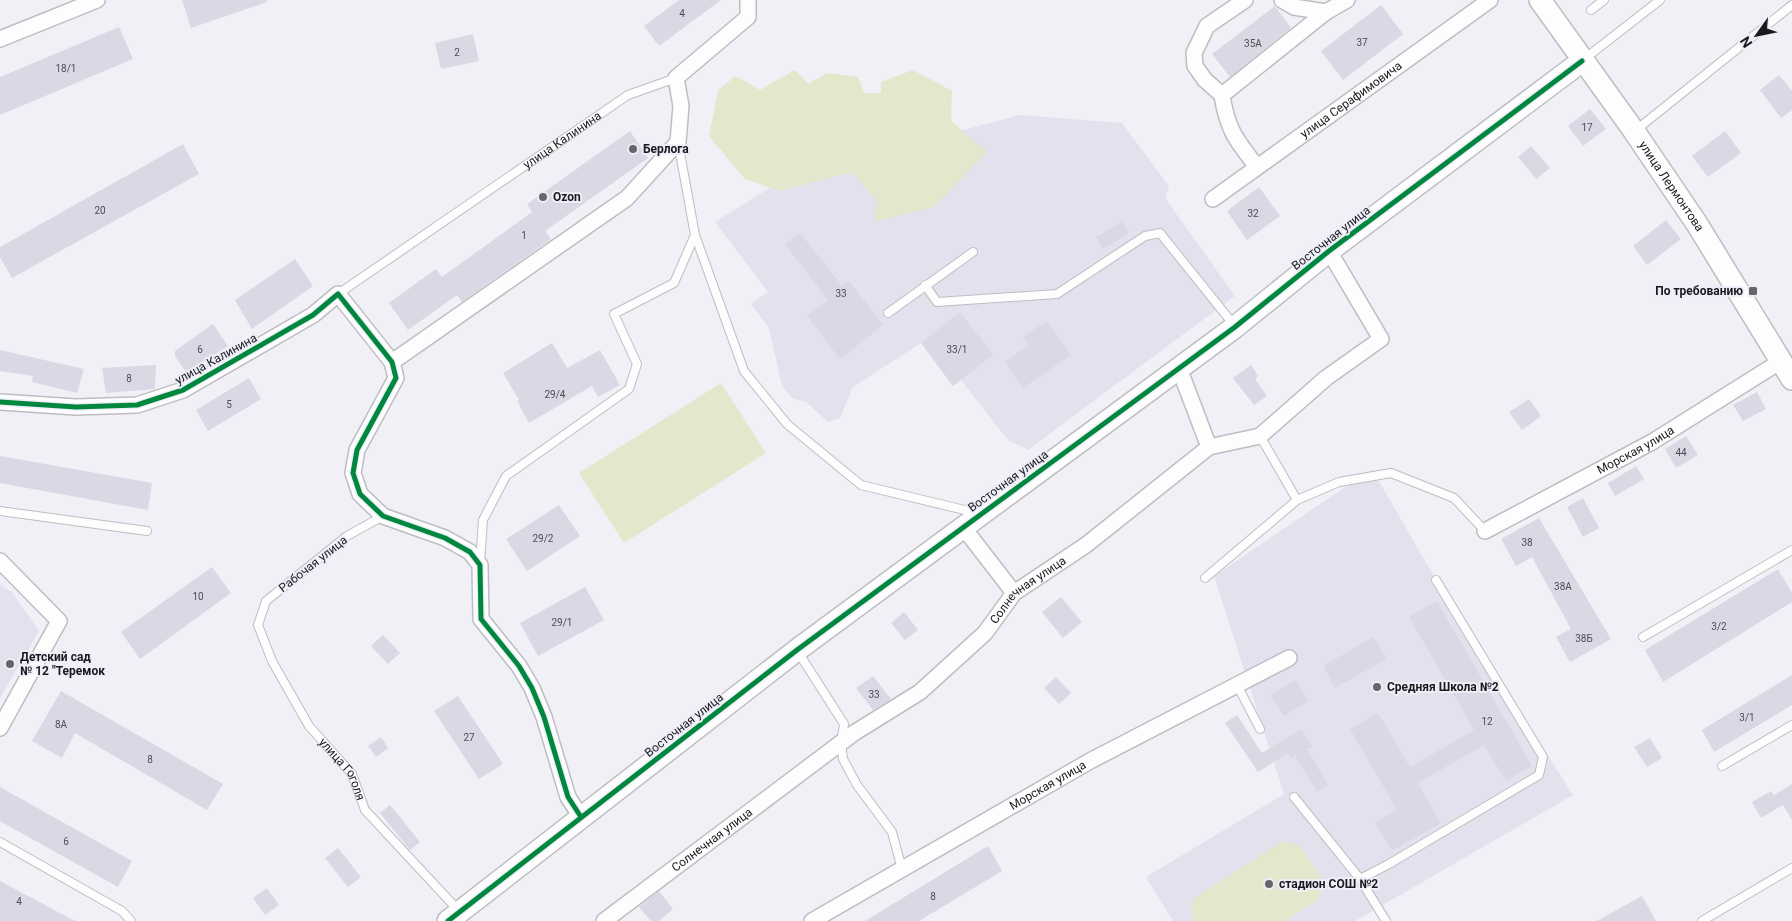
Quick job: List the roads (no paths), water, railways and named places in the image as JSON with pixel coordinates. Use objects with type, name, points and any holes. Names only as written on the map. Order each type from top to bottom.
[{"type":"street","points":[[0,39],[97,0]]},
{"type":"street","points":[[392,362],[627,198],[678,142],[681,106],[676,78],[748,17],[748,0]]},
{"type":"street","points":[[1245,0],[1207,26],[1194,53],[1195,66],[1205,80],[1222,95],[1225,114],[1232,135],[1257,167]]},
{"type":"street","points":[[1282,0],[1294,7],[1326,12]]},
{"type":"street","points":[[1222,95],[1326,12],[1347,0]]},
{"type":"street","name":"улица Серафимовича","points":[[1213,199],[1490,0]]},
{"type":"street","name":"улица Лермонтова","points":[[1540,0],[1634,131],[1697,224],[1792,378]]},
{"type":"street","name":"Восточная улица","points":[[458,918],[582,817],[797,650],[980,513],[1235,327],[1329,251],[1582,61]]},
{"type":"street","name":"Солнечная улица","points":[[604,921],[841,743],[920,692],[985,633],[1014,593],[1086,545],[1210,447],[1260,436],[1326,378],[1381,339],[1329,251]]},
{"type":"street","points":[[338,294],[392,362],[396,378],[357,450],[353,473],[360,494],[383,516],[446,538],[470,552],[480,565],[481,619],[520,666],[532,688],[544,717],[568,797],[582,817]]},
{"type":"street","name":"улица Калинина","points":[[0,402],[76,407],[137,405],[183,390],[313,315],[338,294]]},
{"type":"street","name":"Морская улица","points":[[1486,531],[1652,442],[1781,361]]},
{"type":"street","points":[[1178,368],[1210,447]]},
{"type":"street","points":[[963,527],[1014,593]]},
{"type":"street","points":[[0,561],[59,621],[0,728]]},
{"type":"street","name":"Морская улица","points":[[812,921],[1090,761],[1289,658]]},
{"type":"lane","points":[[1591,10],[1604,0]]},
{"type":"lane","name":"Восточная улица","points":[[1582,61],[1660,0]]},
{"type":"lane","points":[[1634,131],[1792,4]]},
{"type":"lane","name":"улица Калинина","points":[[338,294],[628,95],[676,78]]},
{"type":"lane","points":[[678,142],[695,235],[744,371],[787,424],[861,484],[980,513]]},
{"type":"lane","points":[[926,285],[937,302],[1057,294],[1145,236],[1160,233],[1235,327]]},
{"type":"lane","points":[[480,565],[484,520],[506,476],[629,389],[637,364],[614,314],[674,283],[695,235]]},
{"type":"lane","points":[[888,313],[973,252]]},
{"type":"lane","points":[[1260,436],[1297,500]]},
{"type":"lane","points":[[1205,578],[1297,500],[1339,482],[1391,473],[1454,498],[1486,531]]},
{"type":"lane","points":[[0,511],[146,531]]},
{"type":"lane","name":"Рабочая улица","points":[[258,625],[266,601],[347,536],[383,516]]},
{"type":"lane","points":[[1643,637],[1792,550]]},
{"type":"lane","points":[[1360,879],[1539,776],[1543,757],[1436,580]]},
{"type":"lane","name":"улица Гоголя","points":[[258,625],[272,661],[309,726],[352,774],[365,810],[458,918]]},
{"type":"lane","points":[[797,650],[844,724],[841,743],[843,760],[857,785],[892,832],[902,869]]},
{"type":"lane","points":[[1237,685],[1260,729]]},
{"type":"lane","points":[[1722,766],[1792,724]]},
{"type":"lane","points":[[1294,797],[1360,879],[1386,921]]},
{"type":"lane","points":[[0,842],[122,911],[131,921]]},
{"type":"lane","points":[[1702,921],[1792,868]]},
{"type":"place","name":"Берлога","points":[[633,149]]},
{"type":"place","name":"Ozon","points":[[543,197]]},
{"type":"place","name":"По требованию","points":[[1753,291]]},
{"type":"place","name":"Детский сад № 12 \"Теремок","points":[[10,664]]},
{"type":"place","name":"Средняя Школа №2","points":[[1377,687]]},
{"type":"place","name":"стадион СОШ №2","points":[[1269,884]]}]
